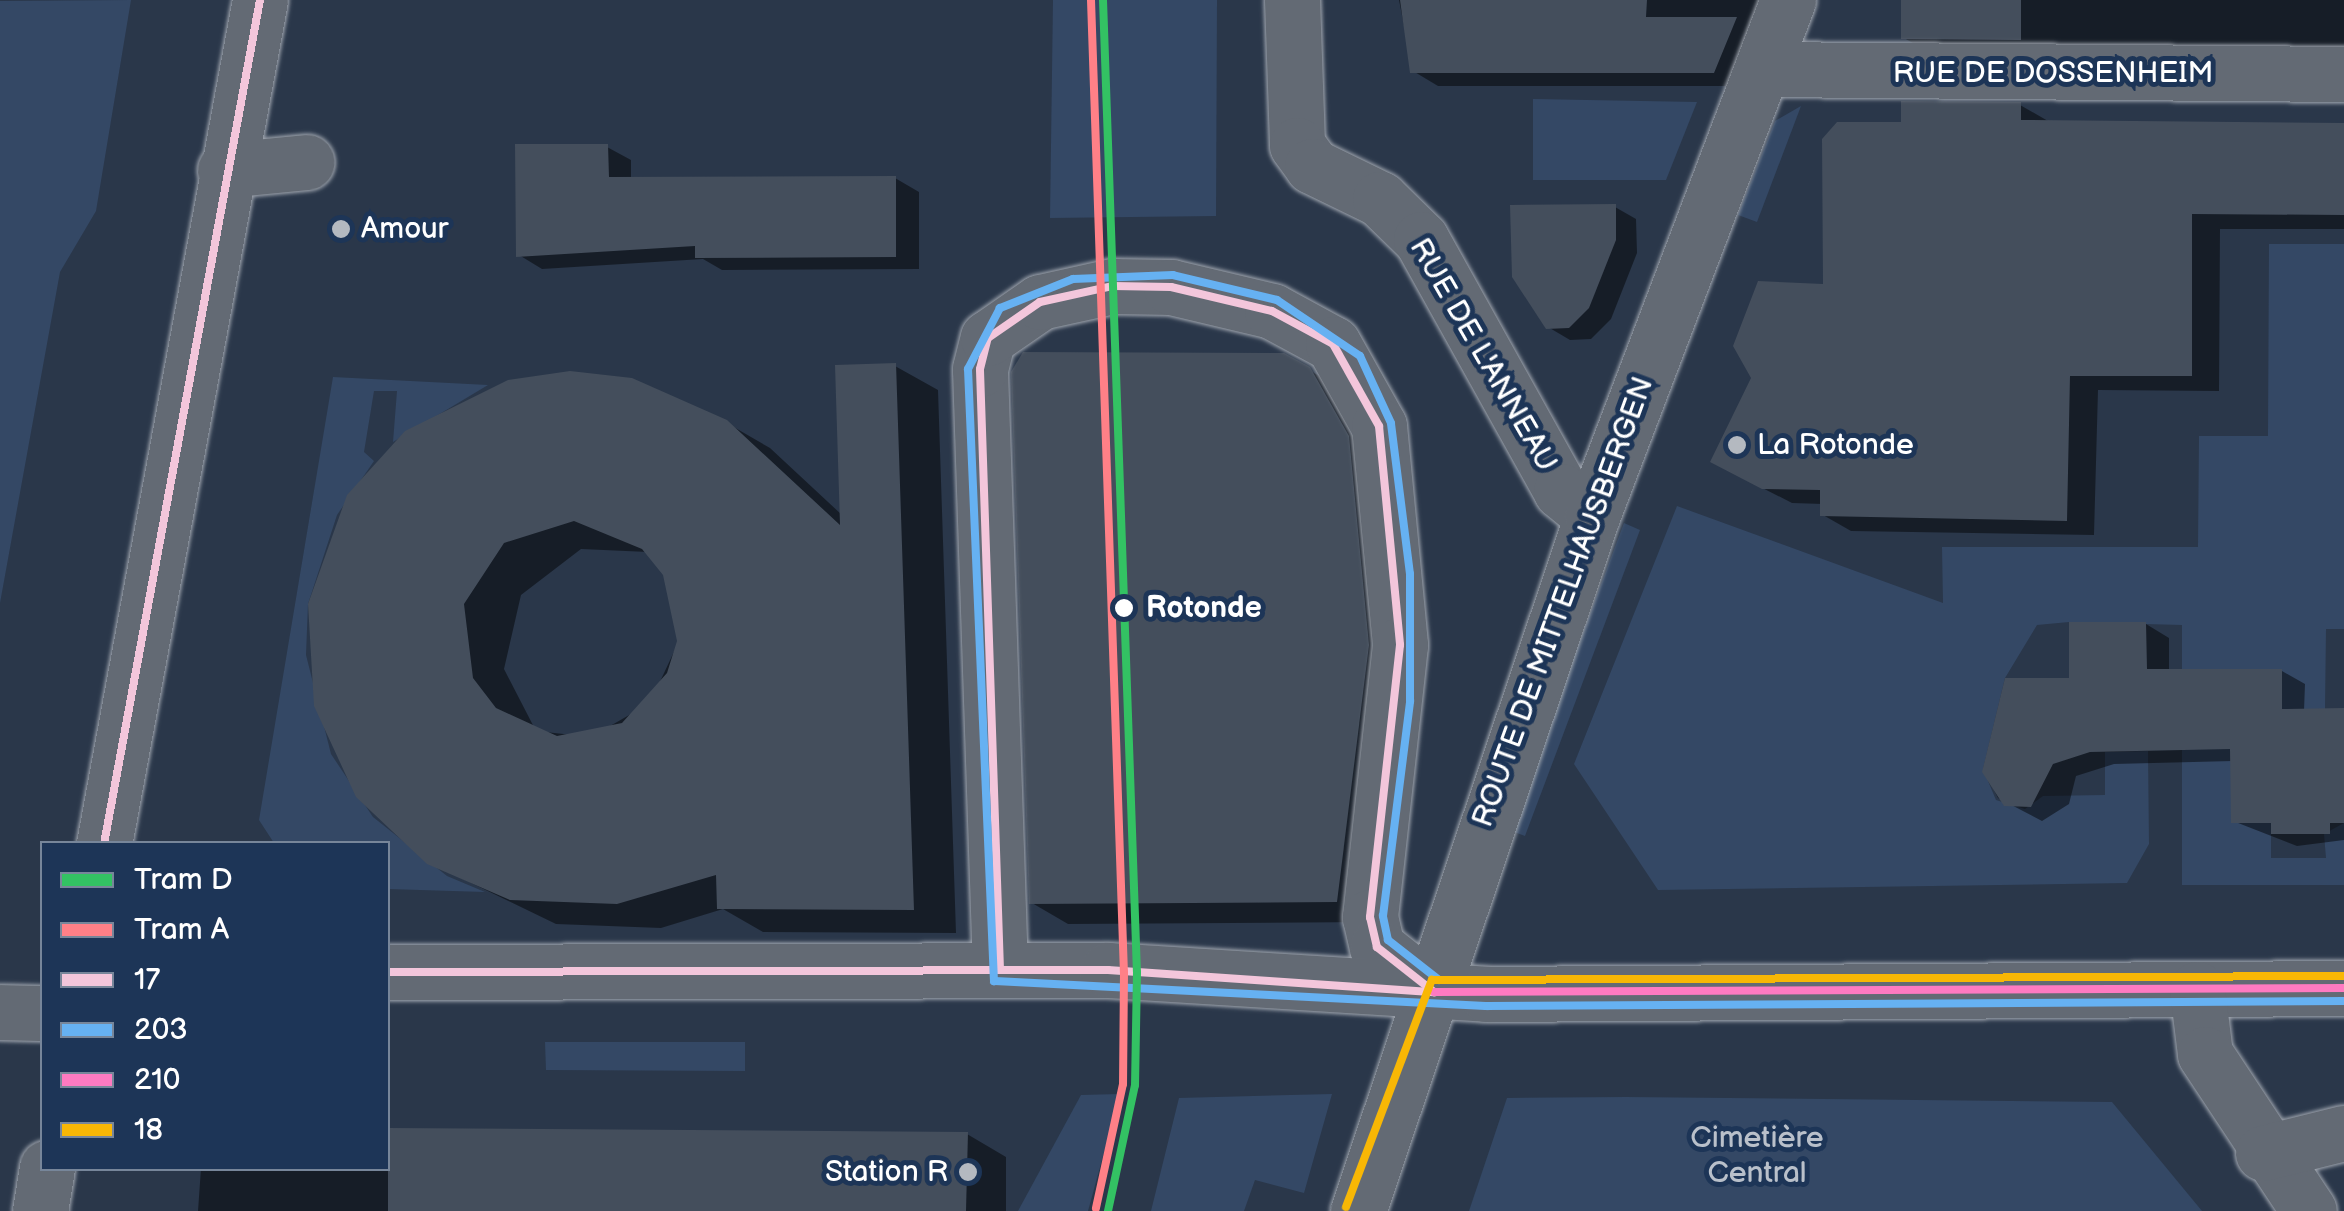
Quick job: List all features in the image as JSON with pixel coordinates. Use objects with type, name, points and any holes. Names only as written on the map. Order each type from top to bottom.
[{"type":"street","points":[[105,841],[224,170],[260,0]]},
{"type":"street","name":"RUE DE L'ANNEAU","points":[[1292,0],[1296,144],[1312,166],[1380,199],[1421,240],[1561,490],[1592,516]]},
{"type":"street","name":"ROUTE DE MITTELHAUSBERGEN","points":[[1358,1211],[1592,516],[1788,0]]},
{"type":"street","name":"RUE DE DOSSENHEIM","points":[[1762,69],[2344,74]]},
{"type":"street","points":[[224,170],[307,162]]},
{"type":"street","points":[[1000,970],[980,369],[988,338],[1040,302],[1114,286],[1172,287],[1272,311],[1333,344],[1379,426],[1400,645],[1370,917],[1377,947],[1434,992]]},
{"type":"street","points":[[390,972],[1000,970],[1434,992],[2344,988]]},
{"type":"street","points":[[2197,989],[2205,1054],[2263,1153],[2310,1211]]},
{"type":"street","points":[[0,1012],[40,1014]]},
{"type":"street","points":[[2263,1153],[2344,1133]]},
{"type":"street","points":[[40,1211],[47,1171]]},
{"type":"green space","points":[[131,0],[96,211],[60,272],[0,603],[0,1]]},
{"type":"green space","points":[[1053,0],[1217,0],[1216,216],[1050,218]]},
{"type":"green space","points":[[1533,99],[1697,102],[1666,180],[1533,180]]},
{"type":"green space","points":[[1801,106],[1757,222],[1738,215],[1775,121]]},
{"type":"green space","points":[[2269,244],[2344,244],[2344,629],[2326,629],[2325,709],[2282,709],[2282,669],[2233,670],[2231,823],[2271,823],[2271,858],[2326,858],[2324,834],[2344,823],[2344,885],[2182,885],[2182,625],[2069,622],[2037,625],[2005,678],[1983,769],[1996,800],[2025,809],[2043,796],[2105,795],[2105,752],[2148,751],[2149,844],[2127,883],[1658,890],[1574,764],[1677,506],[1943,603],[1942,547],[2198,547],[2199,436],[2268,436]]},
{"type":"green space","points":[[333,377],[488,385],[393,442],[397,391],[374,391],[364,452],[374,461],[337,515],[308,604],[306,655],[331,754],[373,817],[447,876],[485,892],[390,889],[390,841],[273,841],[259,820]]},
{"type":"green space","points":[[1624,523],[1640,530],[1525,836],[1509,830]]},
{"type":"green space","points":[[545,1042],[745,1042],[745,1071],[546,1070]]},
{"type":"green space","points":[[1120,1094],[1088,1211],[1018,1211],[1081,1095]]},
{"type":"green space","points":[[1332,1094],[1304,1193],[1255,1180],[1244,1211],[1151,1211],[1179,1098]]},
{"type":"green space","name":"Cimetière Central","points":[[1507,1098],[2112,1102],[2202,1211],[1469,1211]]},
{"type":"building","points":[[1400,0],[1647,0],[1646,17],[1737,17],[1714,73],[1410,73]]},
{"type":"building","points":[[1901,0],[2021,0],[2021,40],[1901,39]]},
{"type":"building","points":[[1901,101],[2021,102],[2021,120],[2344,123],[2344,215],[2192,214],[2192,376],[2070,376],[2067,521],[1820,516],[1820,490],[1762,489],[1710,462],[1751,378],[1733,346],[1758,281],[1823,284],[1822,139],[1837,122],[1901,122]]},
{"type":"building","points":[[515,144],[608,144],[609,177],[896,176],[896,257],[695,258],[695,246],[516,257]]},
{"type":"building","points":[[1616,204],[1616,240],[1589,308],[1569,328],[1546,329],[1512,277],[1510,205]]},
{"type":"building","points":[[1023,352],[1284,353],[1310,367],[1349,436],[1369,645],[1337,902],[1029,904],[1011,372]]},
{"type":"building","points":[[896,363],[914,910],[717,909],[716,875],[617,904],[510,900],[427,864],[356,797],[314,706],[308,604],[347,495],[405,431],[508,380],[570,371],[632,378],[727,420],[840,525],[835,365]],"holes":[[[574,521],[642,549],[663,575],[677,641],[667,673],[622,723],[557,736],[496,708],[473,678],[464,604],[504,543]]]},
{"type":"building","points":[[2069,622],[2146,622],[2147,669],[2282,669],[2282,709],[2344,708],[2344,823],[2330,823],[2330,834],[2271,834],[2271,823],[2231,823],[2230,749],[2090,752],[2053,764],[2031,807],[2004,806],[1982,772],[2005,678],[2069,678]]},
{"type":"building","points":[[390,1128],[968,1132],[966,1211],[388,1211]]},
{"type":"tram line","name":"A","points":[[1091,0],[1124,972],[1123,1084],[1096,1208]]},
{"type":"tram line","name":"D","points":[[1103,0],[1137,972],[1135,1085],[1108,1211]]},
{"type":"transit line","name":"17","points":[[105,841],[260,0]]},
{"type":"transit line","name":"203","points":[[1439,980],[1388,940],[1383,916],[1410,701],[1410,574],[1391,423],[1360,356],[1277,300],[1173,275],[1073,279],[1000,308],[968,369],[994,981],[1486,1006],[2344,1001]]},
{"type":"transit line","name":"17","points":[[1000,970],[980,369],[988,338],[1040,302],[1113,286],[1171,287],[1272,311],[1333,344],[1379,426],[1400,645],[1370,917],[1377,947],[1434,992]]},
{"type":"transit line","name":"17","points":[[390,972],[1108,970],[1434,992]]},
{"type":"transit line","name":"18","points":[[1346,1207],[1432,980],[2344,976]]},
{"type":"transit line","name":"210","points":[[1434,992],[2344,988]]},
{"type":"place","name":"Amour","points":[[341,229]]},
{"type":"place","name":"La Rotonde","points":[[1737,445]]},
{"type":"place","name":"Rotonde","points":[[1124,608]]},
{"type":"place","name":"Station R","points":[[968,1172]]}]
